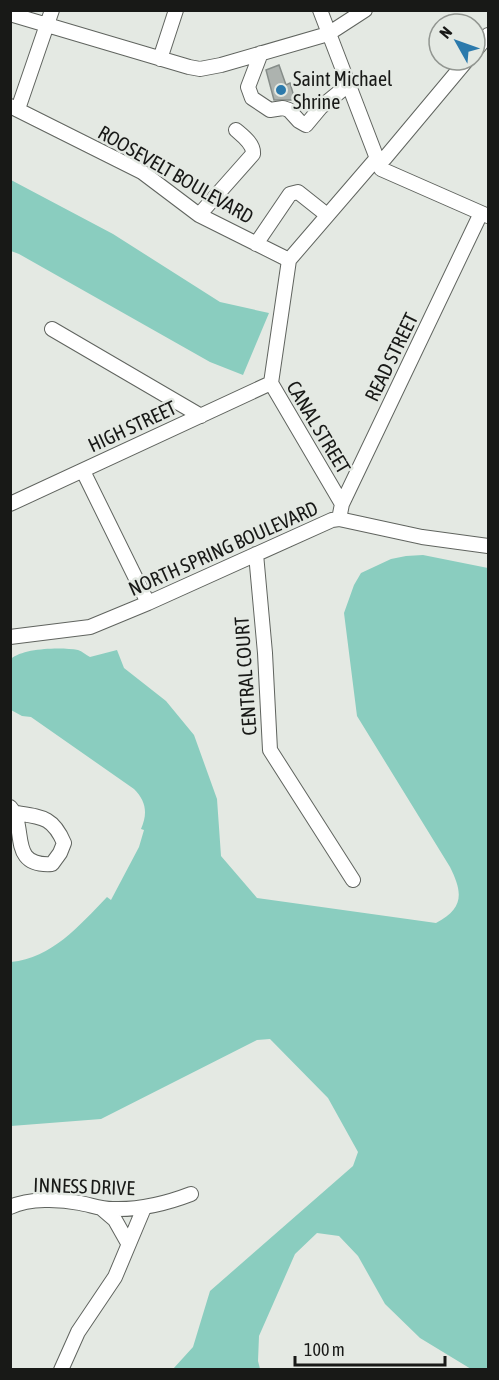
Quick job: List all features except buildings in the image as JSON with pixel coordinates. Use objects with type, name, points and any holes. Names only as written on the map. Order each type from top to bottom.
[{"type":"street","points":[[14,108],[52,10]]},
{"type":"street","points":[[160,59],[176,10]]},
{"type":"street","points":[[320,10],[377,161],[384,171],[485,215]]},
{"type":"street","points":[[10,14],[200,69],[221,66],[328,34],[364,10]]},
{"type":"street","points":[[261,54],[248,87],[252,98],[270,110],[283,108],[289,110],[303,125],[306,125],[337,92],[348,85]]},
{"type":"street","points":[[289,260],[377,161],[385,158],[457,72]]},
{"type":"street","name":"ROOSEVELT BOULEVARD","points":[[14,108],[142,172],[199,215],[289,260]]},
{"type":"street","points":[[199,215],[253,154],[254,150],[250,144],[236,130]]},
{"type":"street","points":[[256,244],[290,194],[294,192],[298,192],[327,215]]},
{"type":"street","name":"READ STREET","points":[[339,519],[342,504],[485,215]]},
{"type":"street","name":"CANAL STREET","points":[[289,260],[271,383],[342,504]]},
{"type":"street","points":[[52,329],[201,416]]},
{"type":"street","name":"HIGH STREET","points":[[10,504],[271,383]]},
{"type":"street","points":[[83,471],[148,603]]},
{"type":"street","name":"NORTH SPRING BOULEVARD","points":[[10,637],[90,627],[332,520],[339,519],[422,537],[489,546]]},
{"type":"street","name":"CENTRAL COURT","points":[[256,554],[265,653],[270,750],[353,880]]},
{"type":"street","name":"INNESS DRIVE","points":[[10,1207],[34,1201],[71,1201],[101,1208],[144,1208],[165,1204],[191,1194]]},
{"type":"street","points":[[101,1208],[115,1220],[128,1243]]},
{"type":"street","points":[[61,1370],[78,1332],[115,1277],[144,1208]]},
{"type":"water","points":[[11,180],[113,234],[220,302],[269,313],[243,375],[210,362],[11,251]]},
{"type":"water","points":[[423,555],[488,568],[488,1369],[471,1369],[420,1338],[385,1304],[358,1256],[339,1236],[317,1233],[295,1254],[259,1336],[260,1369],[173,1369],[193,1347],[210,1291],[353,1166],[358,1152],[328,1098],[270,1039],[257,1040],[101,1119],[11,1126],[11,962],[26,959],[52,947],[75,929],[107,897],[111,900],[139,847],[144,830],[141,829],[145,818],[145,807],[134,789],[31,717],[22,716],[11,710],[11,659],[17,655],[43,649],[78,650],[90,657],[117,650],[124,668],[166,701],[194,735],[217,799],[221,856],[257,898],[436,923],[452,912],[456,906],[459,892],[457,885],[450,867],[357,716],[344,613],[361,573],[391,559]]},
{"type":"place","name":"Saint Michael Shrine","points":[[281,90]]}]
